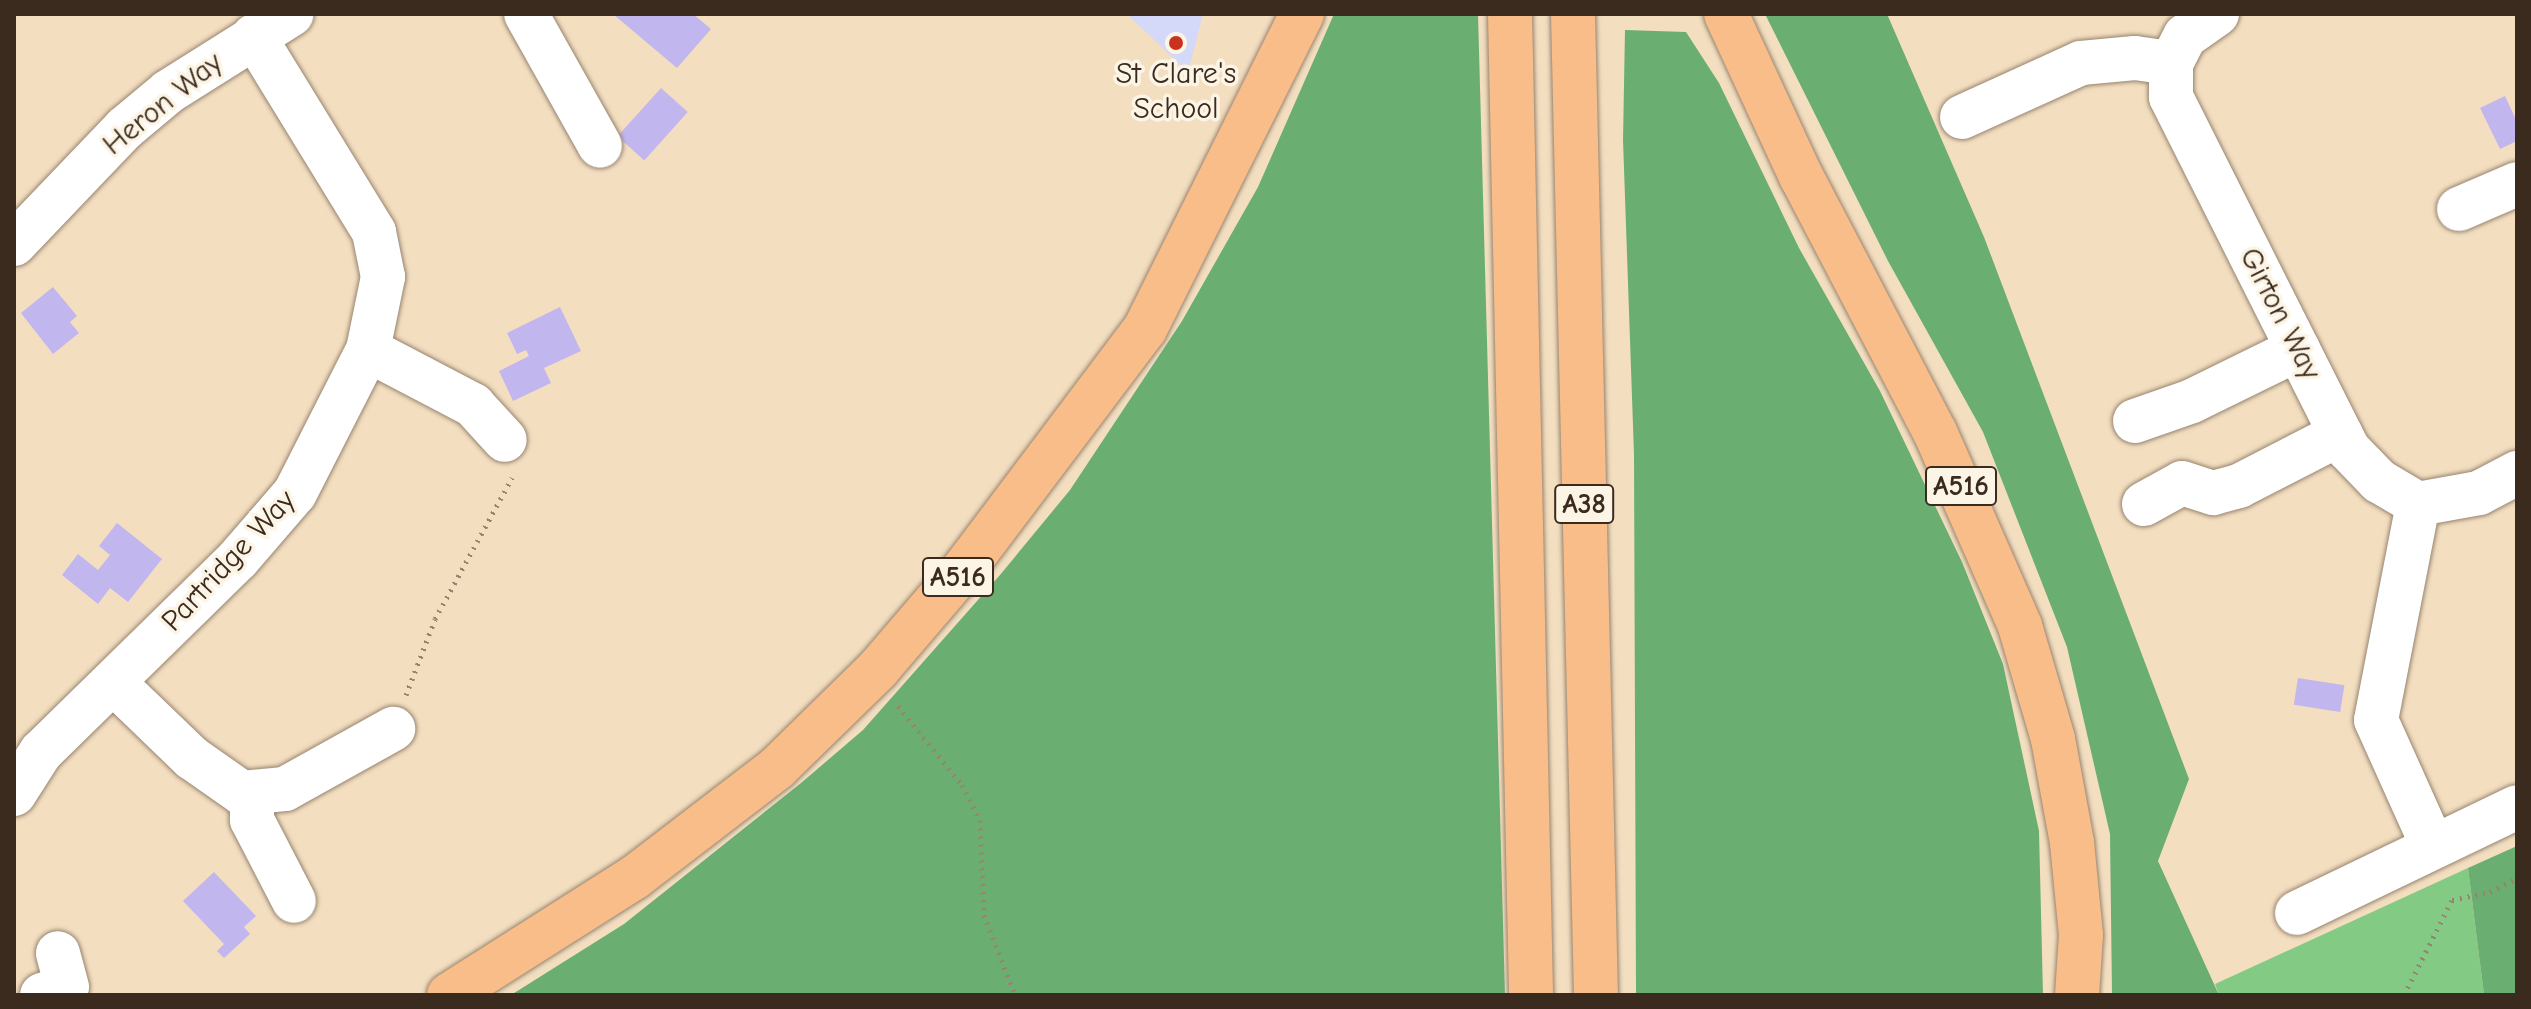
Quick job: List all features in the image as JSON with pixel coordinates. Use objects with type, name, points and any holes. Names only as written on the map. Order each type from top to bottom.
[{"type":"highway","name":"A516","points":[[449,995],[635,877],[777,768],[869,677],[967,565],[1145,329],[1302,14]]},
{"type":"highway","name":"A38","points":[[1510,14],[1531,995]]},
{"type":"highway","name":"A38","points":[[1573,14],[1596,995]]},
{"type":"highway","name":"A516","points":[[1726,14],[1814,202],[1929,420],[2020,626],[2053,739],[2072,843],[2081,935],[2077,995]]},
{"type":"street","name":"Heron Way","points":[[14,244],[125,128],[168,92],[292,14]]},
{"type":"street","points":[[526,14],[600,146]]},
{"type":"street","points":[[1962,117],[2081,63],[2135,58],[2171,63],[2185,36],[2217,14]]},
{"type":"street","name":"Partridge Way","points":[[14,794],[41,752],[238,559],[295,493],[368,350],[383,289],[374,232],[254,36]]},
{"type":"street","name":"Girton Way","points":[[2171,63],[2171,97],[2340,434],[2379,481],[2418,504]]},
{"type":"street","points":[[2459,209],[2513,195]]},
{"type":"street","points":[[2135,421],[2192,401],[2298,349]]},
{"type":"street","points":[[368,350],[473,405],[505,440]]},
{"type":"street","points":[[2144,504],[2182,483],[2213,493],[2239,486],[2340,434]]},
{"type":"street","points":[[2433,847],[2376,720],[2418,504],[2479,493],[2517,473]]},
{"type":"street","points":[[113,682],[204,768],[231,789],[252,795],[285,789],[393,729]]},
{"type":"street","points":[[252,795],[252,820],[294,901]]},
{"type":"street","points":[[2297,913],[2517,807]]},
{"type":"street","points":[[42,995],[67,987],[58,953]]},
{"type":"path","points":[[393,729],[435,619],[512,480],[505,440]]},
{"type":"path","points":[[869,677],[919,728],[962,785],[980,820],[984,915],[1015,995]]},
{"type":"path","points":[[2404,995],[2452,900],[2490,892],[2517,878]]},
{"type":"shaded area","name":"St Clare's School","points":[[1127,14],[1203,14],[1188,72]]},
{"type":"green space","points":[[1334,14],[1478,14],[1505,995],[511,995],[624,924],[863,730],[1000,575],[1070,490],[1182,321],[1258,187]]},
{"type":"green space","points":[[1765,14],[1887,14],[1984,237],[2189,779],[2158,861],[2219,995],[2112,995],[2110,834],[2067,647],[1983,432],[1888,261]]},
{"type":"green space","points":[[1625,30],[1686,32],[1719,83],[1799,248],[1880,391],[1962,562],[2003,664],[2039,831],[2043,995],[1636,995],[1634,454],[1623,140]]},
{"type":"green space","points":[[2517,846],[2517,995],[2484,995],[2468,868]]},
{"type":"green space","points":[[2468,868],[2484,995],[2219,995],[2215,984]]},
{"type":"building","points":[[613,14],[693,14],[711,29],[677,68]]},
{"type":"building","points":[[661,88],[688,112],[644,160],[618,136]]},
{"type":"building","points":[[2505,96],[2517,122],[2517,141],[2500,149],[2480,108]]},
{"type":"building","points":[[53,287],[77,316],[70,322],[79,333],[53,354],[21,313]]},
{"type":"building","points":[[560,307],[581,351],[544,368],[551,383],[513,401],[499,371],[529,356],[526,350],[517,354],[507,333]]},
{"type":"building","points":[[117,523],[162,559],[128,602],[110,588],[98,604],[62,575],[78,554],[98,570],[110,555],[99,546]]},
{"type":"building","points":[[2298,678],[2344,685],[2340,712],[2294,705]]},
{"type":"building","points":[[214,872],[256,916],[244,927],[250,934],[224,958],[217,951],[224,944],[183,901]]},
{"type":"place","name":"St Clare's School","points":[[1176,43]]}]
